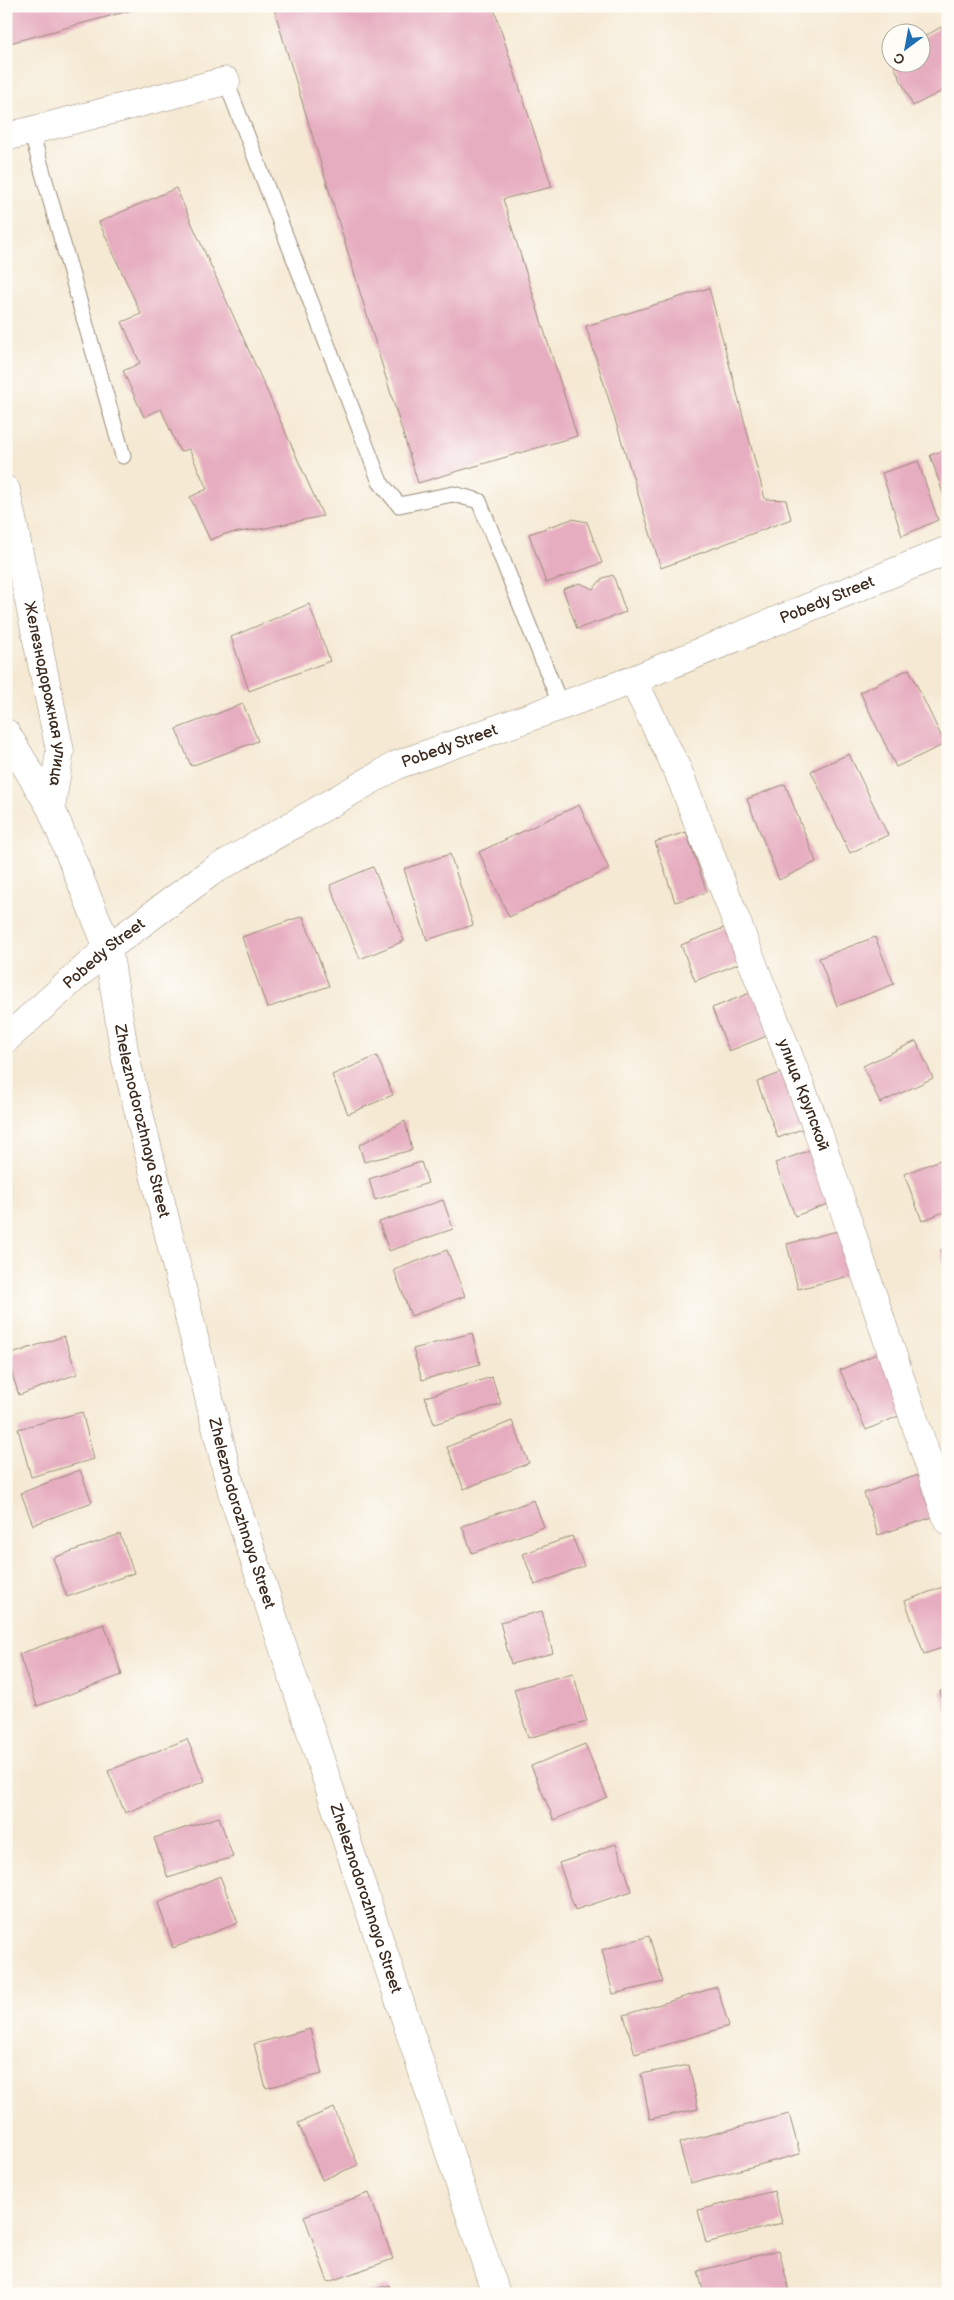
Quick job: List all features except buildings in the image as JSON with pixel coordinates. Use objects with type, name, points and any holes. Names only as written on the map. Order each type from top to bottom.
[{"type":"street","points":[[18,134],[226,81]]},
{"type":"street","name":"Железнодорожная улица","points":[[6,490],[11,535],[60,751],[51,808]]},
{"type":"street","name":"Pobedy Street","points":[[6,1038],[108,948],[210,872],[397,765],[633,680],[948,550]]},
{"type":"street","name":"улица Крупской","points":[[633,680],[678,771],[816,1126],[948,1521]]},
{"type":"street","name":"Zheleznodorozhnaya Street","points":[[6,733],[51,808],[108,948],[125,1056],[232,1492],[496,2294]]},
{"type":"lane","points":[[226,81],[380,482],[399,505],[453,494],[479,500],[561,706]]},
{"type":"lane","points":[[18,134],[123,456]]}]
